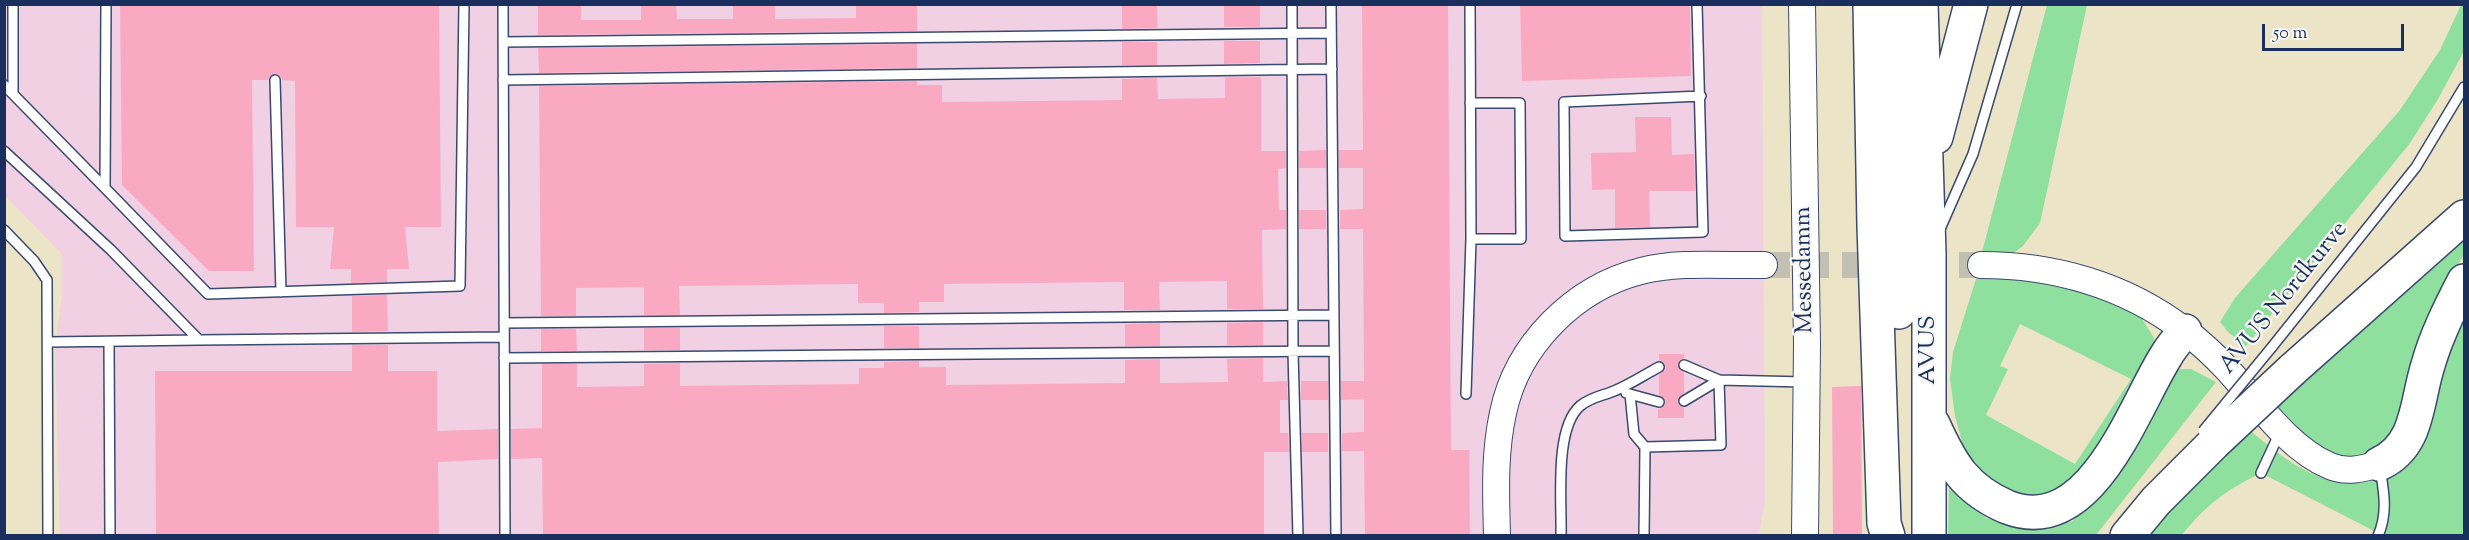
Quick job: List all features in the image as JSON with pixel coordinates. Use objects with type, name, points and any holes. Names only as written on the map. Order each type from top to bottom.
[{"type":"highway","points":[[1869,4],[1884,523],[1888,536]]},
{"type":"highway","points":[[1895,4],[1900,536]]},
{"type":"highway","name":"AVUS","points":[[1922,4],[1929,253],[1929,536]]},
{"type":"highway","points":[[1927,164],[1971,4]]},
{"type":"highway","points":[[2128,534],[2205,438],[2282,358],[2464,217]]},
{"type":"highway","points":[[2379,464],[2400,450],[2409,437],[2415,422],[2428,365],[2464,280]]},
{"type":"highway","points":[[1930,417],[1949,459],[1965,480],[1990,500],[2012,509],[2034,513],[2057,509],[2082,493],[2102,470],[2123,437],[2166,356],[2185,331]]},
{"type":"main road","name":"Messedamm","points":[[1802,4],[1807,382],[1805,536]]},
{"type":"main road","points":[[1497,536],[1495,472],[1503,413],[1509,392],[1524,359],[1552,323],[1589,293],[1621,277],[1642,270],[1669,266],[1764,265]]},
{"type":"main road","points":[[1981,265],[2013,265],[2076,276],[2122,293],[2185,331],[2227,368],[2275,423],[2312,456],[2332,467],[2361,470],[2379,464]]},
{"type":"lane","points":[[13,4],[13,94]]},
{"type":"lane","points":[[105,188],[106,4]]},
{"type":"lane","points":[[4,85],[208,294],[460,286],[464,4]]},
{"type":"lane","points":[[503,4],[505,536]]},
{"type":"lane","points":[[1292,4],[1293,352],[1298,536]]},
{"type":"lane","points":[[1331,4],[1336,536]]},
{"type":"lane","points":[[1466,394],[1471,239],[1470,4]]},
{"type":"lane","points":[[1697,4],[1701,96],[1703,232],[1565,236],[1564,102],[1701,96]]},
{"type":"lane","points":[[1929,253],[1973,154],[2017,4]]},
{"type":"lane","points":[[503,42],[1331,33]]},
{"type":"lane","points":[[503,80],[1332,69]]},
{"type":"lane","points":[[275,80],[281,292]]},
{"type":"lane","name":"AVUS Nordkurve","points":[[2282,358],[2416,167],[2464,87]]},
{"type":"lane","points":[[1470,103],[1520,103],[1521,238],[1471,239]]},
{"type":"lane","points":[[4,151],[111,250],[199,340]]},
{"type":"lane","points":[[4,230],[34,261],[47,280],[48,536]]},
{"type":"lane","points":[[504,323],[1333,315]]},
{"type":"lane","points":[[49,342],[504,337]]},
{"type":"lane","points":[[109,342],[110,536]]},
{"type":"lane","points":[[504,358],[1333,351]]},
{"type":"lane","points":[[1684,365],[1719,380],[1807,382]]},
{"type":"lane","points":[[1562,536],[1563,439],[1571,418],[1580,406],[1596,396],[1615,391],[1659,367]]},
{"type":"lane","points":[[1684,401],[1719,380]]},
{"type":"lane","points":[[1645,447],[1720,446],[1719,380]]},
{"type":"lane","points":[[1615,391],[1659,402]]},
{"type":"lane","points":[[1630,394],[1635,434],[1645,447],[1647,535]]},
{"type":"lane","points":[[2261,473],[2275,423]]},
{"type":"lane","points":[[2128,534],[2179,463]]},
{"type":"lane","points":[[2378,536],[2385,515],[2385,493],[2379,464]]},
{"type":"shaded area","points":[[4,5],[1762,5],[1765,501],[1759,535],[60,535],[55,349],[62,296],[62,254],[5,196]]},
{"type":"green space","points":[[2047,5],[2087,5],[2040,223],[2023,246],[2008,257],[1982,252]]},
{"type":"green space","points":[[2461,5],[2464,5],[2464,51],[2438,99],[2410,143],[2246,346],[2228,332],[2220,322],[2235,298],[2400,110],[2440,50]]},
{"type":"green space","points":[[2464,228],[2464,254],[2445,288],[2399,423],[2381,443],[2364,454],[2348,458],[2332,455],[2317,446],[2301,434],[2270,403]]},
{"type":"green space","points":[[1976,279],[2021,279],[2086,293],[2141,317],[2154,338],[2152,365],[2093,468],[2062,492],[2032,501],[1987,483],[1965,453],[1955,416],[1950,379],[1953,352]],"holes":[[[2020,324],[2131,379],[2075,464],[1986,415],[2008,369],[2000,366]]]},
{"type":"green space","points":[[2464,304],[2464,535],[2382,535],[2261,473],[2217,499],[2182,535],[2144,536],[2246,427],[2296,465],[2325,479],[2356,483],[2397,475],[2413,454]]},
{"type":"green space","points":[[2179,369],[2191,369],[2216,382],[2096,535],[1948,536],[1949,483],[1986,518],[2031,529],[2071,522],[2096,501],[2119,469],[2168,380]]},
{"type":"building","points":[[120,4],[439,4],[441,227],[405,227],[409,269],[387,269],[387,282],[351,283],[351,269],[330,269],[334,227],[296,227],[295,81],[282,80],[275,73],[268,80],[252,80],[254,271],[209,271],[122,185]]},
{"type":"building","points":[[538,4],[581,4],[581,20],[641,20],[641,4],[676,4],[677,19],[733,19],[733,4],[775,4],[775,19],[856,18],[856,4],[917,4],[917,31],[538,35]]},
{"type":"building","points":[[1122,4],[1157,4],[1157,28],[1122,29]]},
{"type":"building","points":[[1224,4],[1260,4],[1260,27],[1224,27]]},
{"type":"building","points":[[1362,4],[1448,4],[1451,450],[1469,450],[1470,536],[1365,536],[1364,451],[1342,451],[1342,433],[1364,432],[1364,399],[1341,400],[1341,381],[1364,381],[1363,229],[1340,229],[1340,210],[1363,209],[1363,168],[1339,168],[1339,150],[1363,150]]},
{"type":"building","points":[[1520,4],[1690,4],[1691,76],[1522,81]]},
{"type":"building","points":[[1224,41],[1260,41],[1260,63],[1224,64]]},
{"type":"building","points":[[1122,42],[1157,42],[1157,65],[1122,65]]},
{"type":"building","points":[[917,44],[917,68],[539,73],[538,48]]},
{"type":"building","points":[[1225,77],[1261,77],[1261,151],[1286,151],[1286,168],[1278,169],[1279,210],[1286,210],[1286,229],[1262,230],[1263,309],[1227,309],[1227,281],[1159,282],[1160,310],[1124,310],[1124,282],[944,284],[944,302],[919,302],[919,312],[884,313],[884,303],[858,303],[858,284],[679,286],[680,315],[644,315],[644,287],[576,288],[576,316],[541,316],[539,86],[917,81],[917,85],[942,85],[942,102],[1122,100],[1122,79],[1157,78],[1158,99],[1225,98]]},
{"type":"building","points":[[1635,117],[1671,117],[1672,155],[1694,154],[1695,191],[1649,191],[1650,227],[1615,228],[1615,189],[1592,190],[1591,153],[1636,152]]},
{"type":"building","points":[[1326,150],[1326,168],[1299,168],[1299,151]]},
{"type":"building","points":[[1299,210],[1326,210],[1326,229],[1299,229]]},
{"type":"building","points":[[387,295],[388,331],[352,332],[352,296]]},
{"type":"building","points":[[1263,322],[1263,345],[1227,345],[1227,323]]},
{"type":"building","points":[[1160,323],[1160,346],[1125,346],[1125,324]]},
{"type":"building","points":[[884,326],[919,326],[919,348],[884,348]]},
{"type":"building","points":[[644,328],[680,328],[680,350],[644,350]]},
{"type":"building","points":[[541,329],[576,329],[577,351],[541,351]]},
{"type":"building","points":[[352,345],[388,345],[388,371],[437,371],[437,431],[498,429],[498,459],[438,462],[439,536],[156,536],[155,371],[352,371]]},
{"type":"building","points":[[1659,354],[1684,354],[1684,358],[1677,365],[1684,372],[1684,393],[1677,401],[1684,408],[1684,418],[1658,418],[1658,409],[1664,406],[1666,401],[1659,395],[1659,375],[1666,367],[1659,360]]},
{"type":"building","points":[[1263,358],[1263,382],[1287,381],[1288,400],[1280,400],[1280,433],[1288,433],[1289,452],[1264,452],[1264,536],[543,536],[542,458],[511,459],[511,429],[542,428],[542,364],[577,364],[577,387],[644,386],[644,364],[680,363],[680,386],[859,384],[859,368],[884,368],[884,362],[919,361],[919,367],[946,367],[946,385],[1125,383],[1125,360],[1160,359],[1160,383],[1228,382],[1227,359]]},
{"type":"building","points":[[1301,381],[1328,381],[1328,400],[1301,400]]},
{"type":"building","points":[[1861,386],[1862,536],[1833,536],[1832,387]]},
{"type":"building","points":[[1302,433],[1328,433],[1328,452],[1302,452]]},
{"type":"tunnel","points":[[1764,265],[1981,265]]}]
